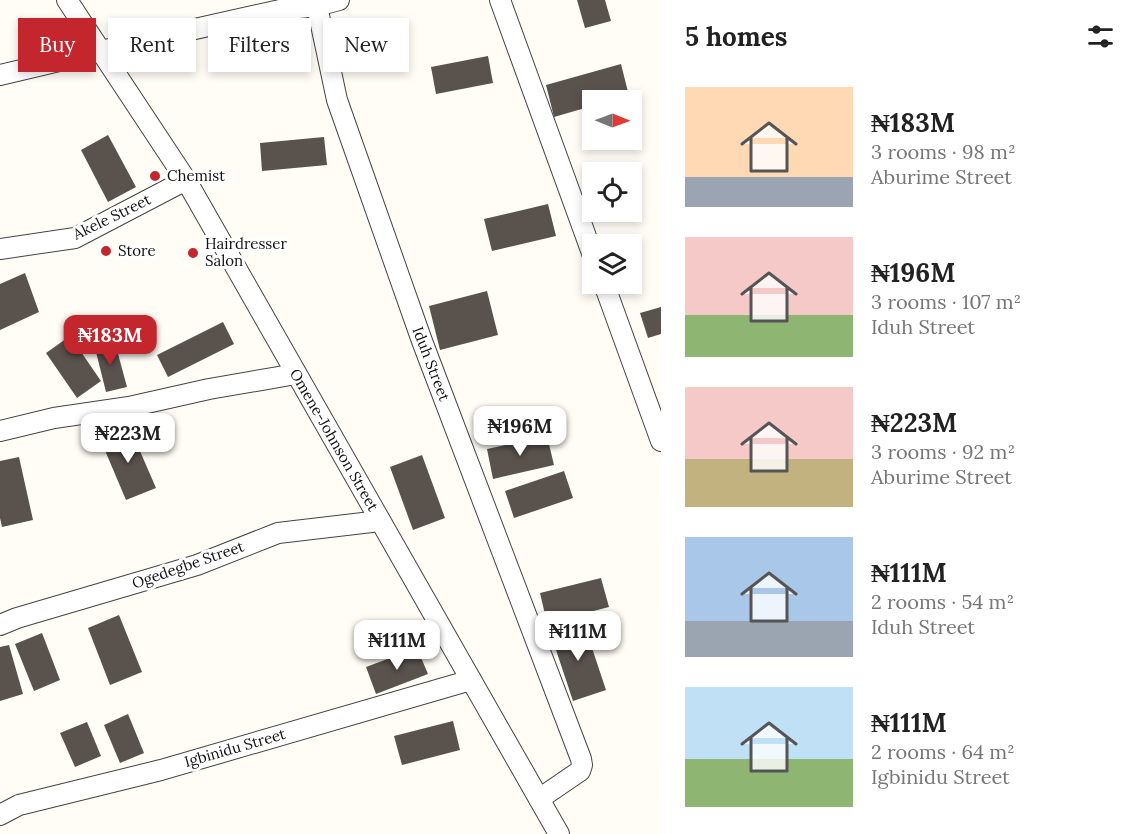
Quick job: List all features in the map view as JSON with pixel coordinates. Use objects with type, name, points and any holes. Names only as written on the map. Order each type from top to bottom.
[{"type":"street","name":"Omene-Johnson Street","points":[[67,0],[186,180],[559,834]]},
{"type":"street","points":[[0,75],[101,52],[278,5],[317,6],[339,0]]},
{"type":"street","points":[[500,0],[585,234]]},
{"type":"street","name":"Iduh Street","points":[[317,6],[337,100],[422,341],[581,759],[580,771],[539,799]]},
{"type":"street","name":"Akele Street","points":[[0,249],[75,238],[186,180]]},
{"type":"street","points":[[608,294],[661,441]]},
{"type":"street","points":[[0,431],[54,418],[129,407],[209,389],[296,374]]},
{"type":"street","name":"Ogedegbe Street","points":[[0,625],[197,565],[278,533],[380,521]]},
{"type":"street","name":"Igbinidu Street","points":[[0,815],[19,805],[161,770],[471,680]]},
{"type":"building","points":[[577,0],[605,0],[611,21],[585,28]]},
{"type":"building","points":[[488,56],[493,83],[436,94],[431,67]]},
{"type":"building","points":[[621,64],[628,90],[582,90],[582,109],[554,117],[546,85]]},
{"type":"building","points":[[108,135],[136,187],[108,202],[81,150]]},
{"type":"building","points":[[324,137],[327,165],[262,171],[260,143]]},
{"type":"building","points":[[548,204],[556,236],[492,251],[484,219]]},
{"type":"building","points":[[25,273],[39,312],[0,330],[0,284]]},
{"type":"building","points":[[487,291],[498,335],[440,350],[429,306]]},
{"type":"building","points":[[661,307],[661,334],[648,338],[640,313]]},
{"type":"building","points":[[223,322],[234,344],[168,377],[157,355]]},
{"type":"building","points":[[70,336],[101,381],[77,398],[46,353]]},
{"type":"building","points":[[114,339],[127,387],[106,392],[94,344]]},
{"type":"building","points":[[130,428],[156,488],[126,500],[101,441]]},
{"type":"building","points":[[547,436],[554,465],[493,479],[487,449]]},
{"type":"building","points":[[422,455],[445,518],[413,530],[390,467]]},
{"type":"building","points":[[19,457],[33,520],[2,527],[0,461]]},
{"type":"building","points":[[564,471],[573,498],[514,518],[505,491]]},
{"type":"building","points":[[601,578],[609,607],[547,623],[540,593]]},
{"type":"building","points":[[119,615],[142,672],[110,685],[88,628]]},
{"type":"building","points":[[584,624],[606,690],[573,701],[551,635]]},
{"type":"building","points":[[42,633],[60,680],[34,691],[15,644]]},
{"type":"building","points":[[9,645],[23,694],[0,701],[0,647]]},
{"type":"building","points":[[417,648],[428,674],[376,694],[366,667]]},
{"type":"building","points":[[128,714],[144,753],[120,763],[104,725]]},
{"type":"building","points":[[453,721],[460,750],[402,765],[394,736]]},
{"type":"building","points":[[87,722],[101,756],[75,767],[60,733]]},
{"type":"place","name":"Chemist","points":[[155,176]]},
{"type":"place","name":"Store","points":[[106,251]]},
{"type":"place","name":"Hairdresser Salon","points":[[193,253]]}]
